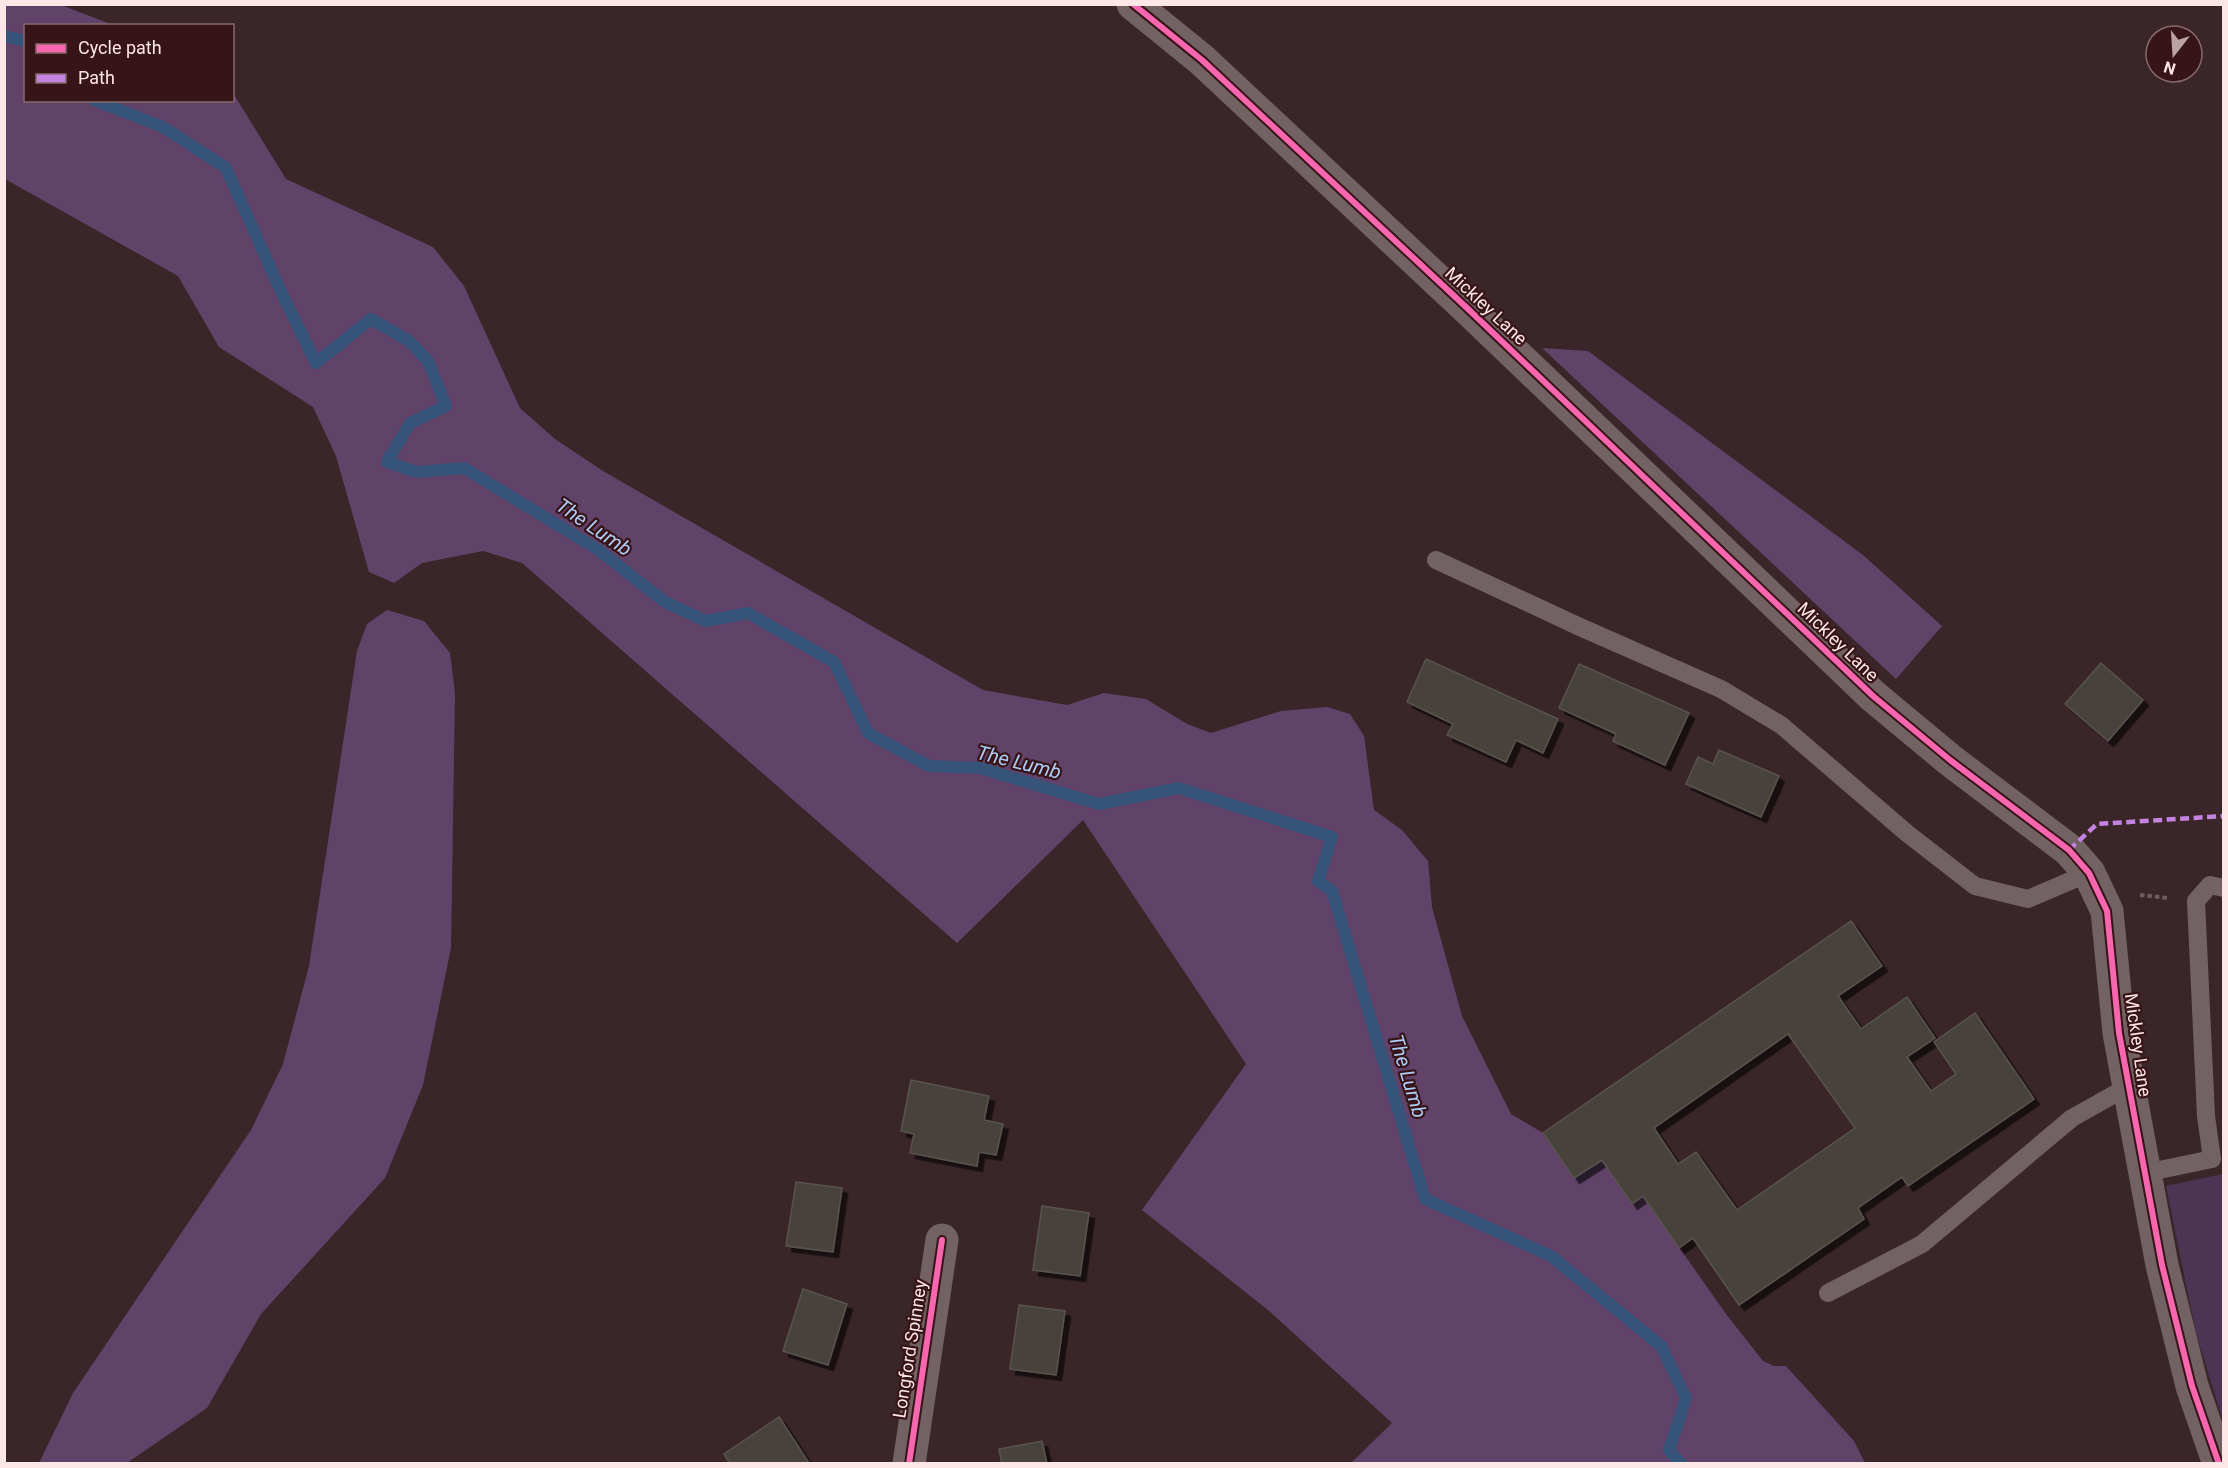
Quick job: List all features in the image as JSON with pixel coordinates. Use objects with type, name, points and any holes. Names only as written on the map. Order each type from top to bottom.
[{"type":"street","name":"Mickley Lane","points":[[1133,4],[1202,60],[1450,292],[1873,696],[1950,760],[2069,850],[2093,882],[2107,911],[2119,1033],[2162,1265],[2192,1386],[2219,1464]]},
{"type":"street","name":"Longford Spinney","points":[[909,1464],[942,1240]]},
{"type":"lane","points":[[1436,560],[1721,689],[1781,725],[1908,834],[1975,886],[2028,899],[2093,882]]},
{"type":"lane","points":[[2145,1173],[2212,1159],[2206,1116],[2196,901],[2210,885],[2223,888]]},
{"type":"lane","points":[[1828,1293],[1922,1244],[2072,1118],[2128,1086]]},
{"type":"path","points":[[2093,882],[2196,901]]},
{"type":"shaded area","points":[[5,5],[61,5],[110,24],[24,24],[24,102],[234,102],[234,95],[286,179],[433,247],[464,286],[520,408],[555,439],[603,471],[983,690],[1067,705],[1104,693],[1146,699],[1187,724],[1211,733],[1281,711],[1327,707],[1350,714],[1364,736],[1374,810],[1402,830],[1428,861],[1432,907],[1462,1016],[1511,1114],[1543,1133],[1574,1178],[1602,1160],[1632,1204],[1643,1196],[1726,1314],[1763,1361],[1774,1366],[1786,1366],[1854,1441],[1865,1463],[1351,1463],[1392,1423],[1268,1310],[1142,1210],[1246,1064],[1083,820],[957,943],[522,563],[483,551],[422,563],[394,583],[369,572],[336,456],[313,407],[219,347],[178,276],[5,179]]},
{"type":"shaded area","points":[[1542,348],[1588,351],[1863,555],[1942,626],[1896,679]]},
{"type":"shaded area","points":[[387,610],[424,621],[450,653],[455,693],[451,948],[423,1085],[385,1178],[261,1314],[207,1408],[127,1463],[39,1463],[73,1393],[251,1130],[283,1064],[309,966],[357,651],[367,624]]},
{"type":"shaded area","points":[[2223,1174],[2223,1421],[2196,1333],[2166,1186]]},
{"type":"building","points":[[1426,659],[1558,719],[1543,753],[1516,740],[1506,762],[1447,735],[1453,724],[1407,702]]},
{"type":"building","points":[[2101,663],[2143,700],[2108,741],[2065,704]]},
{"type":"building","points":[[1579,664],[1689,713],[1665,765],[1613,741],[1616,734],[1559,708]]},
{"type":"building","points":[[1719,750],[1779,776],[1761,817],[1686,784],[1698,757],[1713,764]]},
{"type":"building","points":[[1851,921],[1882,966],[1838,996],[1861,1029],[1907,997],[1935,1038],[1907,1057],[1931,1091],[1956,1074],[1934,1042],[1975,1013],[2034,1099],[1908,1186],[1902,1177],[1858,1208],[1864,1219],[1739,1305],[1693,1238],[1679,1248],[1643,1196],[1632,1204],[1602,1160],[1574,1178],[1543,1133]],"holes":[[[1788,1034],[1855,1128],[1737,1210],[1696,1152],[1678,1164],[1654,1128]]]},
{"type":"building","points":[[911,1080],[989,1096],[984,1120],[1003,1124],[996,1155],[979,1152],[977,1166],[910,1153],[914,1134],[901,1131]]},
{"type":"building","points":[[796,1182],[842,1188],[833,1252],[786,1246]]},
{"type":"building","points":[[1042,1206],[1089,1213],[1080,1276],[1033,1270]]},
{"type":"building","points":[[803,1289],[847,1304],[828,1365],[783,1351]]},
{"type":"building","points":[[1019,1305],[1065,1311],[1056,1375],[1010,1369]]},
{"type":"building","points":[[779,1417],[809,1463],[730,1464],[724,1454]]},
{"type":"building","points":[[1042,1441],[1047,1464],[1002,1464],[999,1449]]},
{"type":"waterway","name":"The Lumb","points":[[4,36],[24,41]]},
{"type":"waterway","name":"The Lumb","points":[[99,102],[163,127],[226,168],[283,296],[316,363],[371,319],[409,341],[428,361],[446,406],[410,423],[387,462],[417,472],[464,468],[597,549],[665,602],[706,621],[748,613],[834,662],[868,733],[929,766],[980,768],[1099,804],[1179,788],[1332,837],[1318,881],[1332,891],[1425,1199],[1551,1256],[1661,1346],[1686,1398],[1669,1450],[1681,1464]]},
{"type":"marked path","points":[[2069,850],[2097,824],[2224,816]]},
{"type":"cycle path","points":[[1133,4],[1202,60],[1467,308],[1873,696],[1950,760],[2069,850],[2089,873],[2107,911],[2119,1033],[2162,1265],[2192,1386],[2219,1464]]},
{"type":"cycle path","points":[[909,1464],[942,1240]]}]
